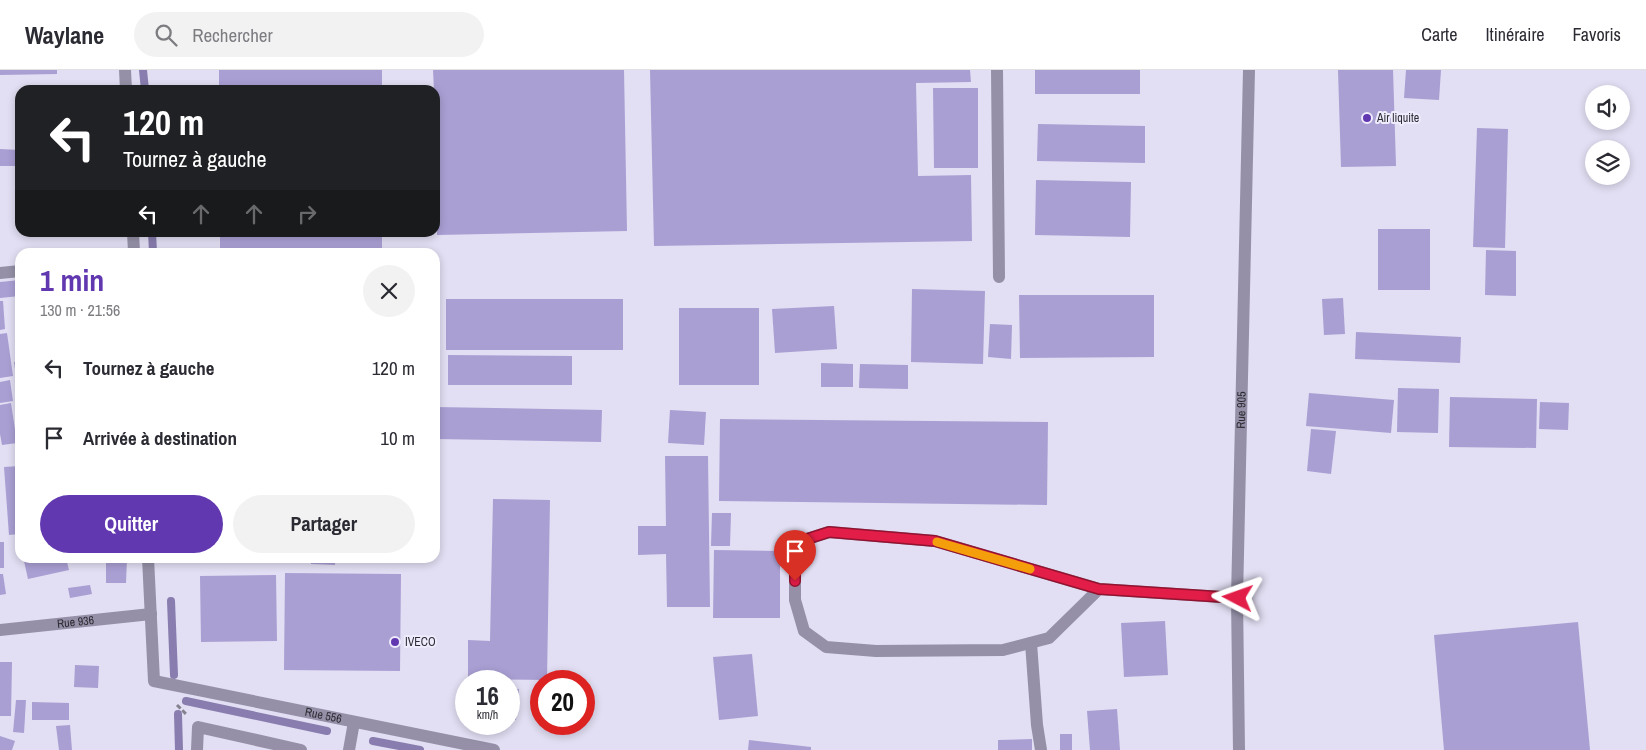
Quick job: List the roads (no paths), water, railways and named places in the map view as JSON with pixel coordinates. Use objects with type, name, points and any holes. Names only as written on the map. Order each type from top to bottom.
[{"type":"street","points":[[125,70],[126,85]]},
{"type":"street","points":[[997,70],[999,276]]},
{"type":"street","name":"Rue 905","points":[[1239,750],[1238,598],[1249,70]]},
{"type":"street","points":[[0,273],[15,272]]},
{"type":"street","points":[[1099,589],[1050,638],[1003,650],[876,651],[826,647],[804,631],[795,600],[795,563],[804,540],[829,532],[906,538],[935,541],[1099,589],[1238,598]]},
{"type":"street","points":[[148,563],[151,614]]},
{"type":"street","name":"Rue 936","points":[[0,630],[151,614]]},
{"type":"street","name":"Rue 556","points":[[151,614],[154,681],[494,750]]},
{"type":"street","points":[[1031,643],[1037,725],[1041,750]]},
{"type":"street","points":[[349,750],[354,722]]},
{"type":"street","points":[[197,750],[198,727],[301,750]]},
{"type":"waterway","points":[[143,70],[144,85]]},
{"type":"waterway","points":[[152,237],[153,248]]},
{"type":"waterway","points":[[171,601],[174,675]]},
{"type":"waterway","points":[[186,701],[327,731]]},
{"type":"waterway","points":[[178,714],[179,750]]},
{"type":"waterway","points":[[373,741],[420,750]]},
{"type":"place","name":"Air liquite","points":[[1367,118]]},
{"type":"place","name":"IVECO","points":[[395,642]]}]
